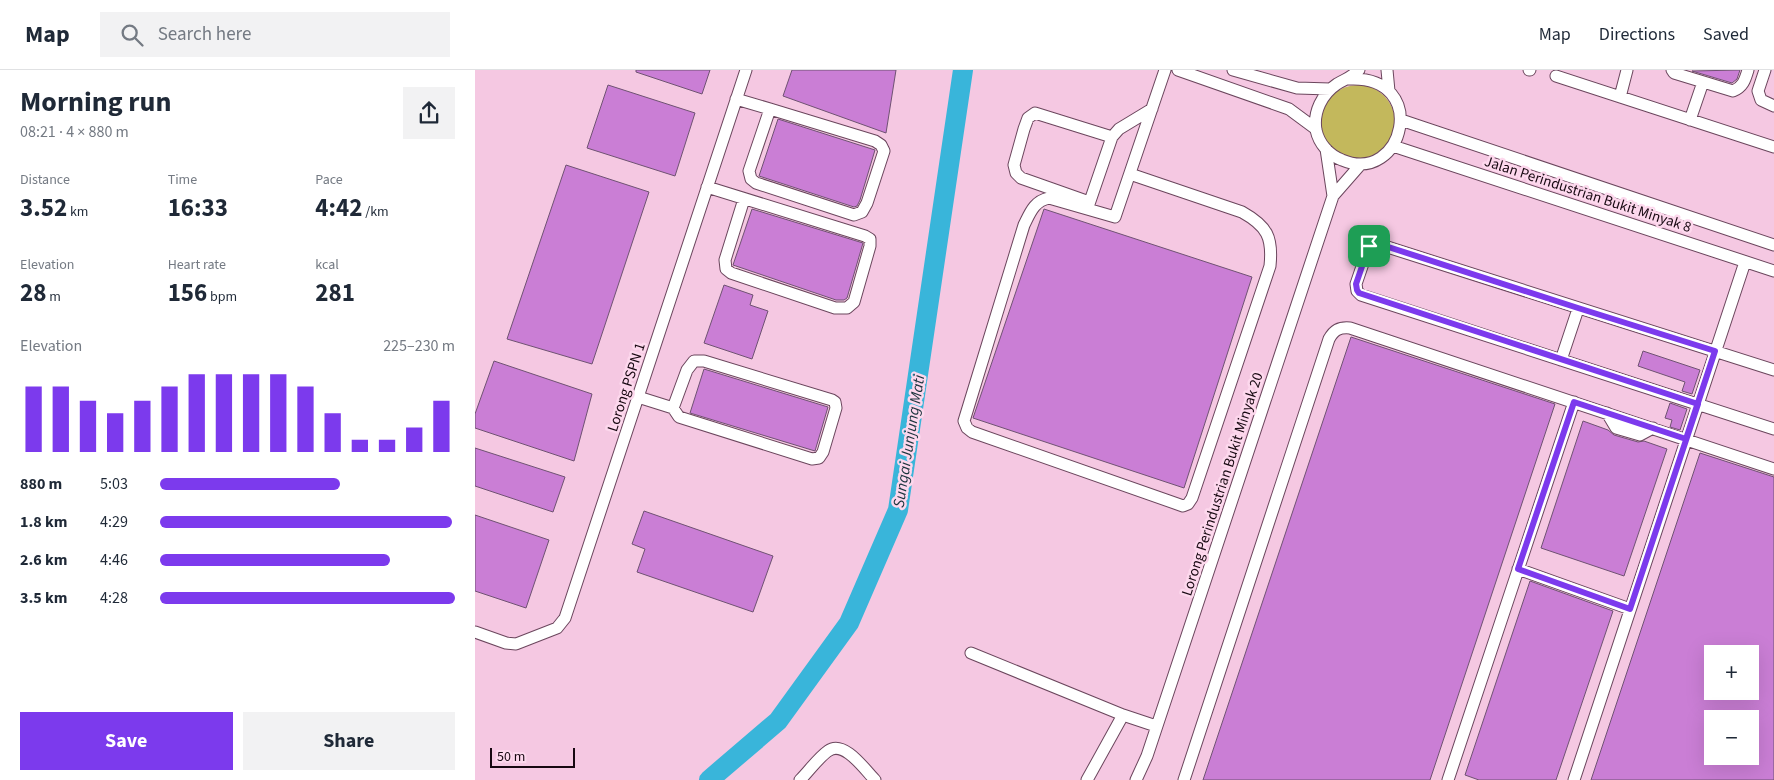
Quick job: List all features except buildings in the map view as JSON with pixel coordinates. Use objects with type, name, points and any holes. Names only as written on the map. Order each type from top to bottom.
[{"type":"street","name":"Lorong PSPN 1","points":[[475,632],[506,643],[516,644],[557,628],[565,618],[746,70]]},
{"type":"street","points":[[1112,137],[1035,113],[1028,118],[1024,128],[1014,165],[1016,173],[1021,178],[1062,197],[1088,205],[1115,217],[1165,70]]},
{"type":"street","points":[[1178,70],[1289,109],[1316,129]]},
{"type":"street","points":[[1233,70],[1297,88],[1330,89]]},
{"type":"street","points":[[1349,80],[1359,70]]},
{"type":"street","points":[[1387,70],[1389,91]]},
{"type":"street","points":[[1620,97],[1627,70]]},
{"type":"street","points":[[1672,70],[1675,73],[1733,91],[1739,89],[1748,70]]},
{"type":"street","points":[[1765,70],[1758,91],[1761,100],[1774,106]]},
{"type":"street","points":[[1556,76],[1774,147]]},
{"type":"street","points":[[1363,79],[1377,83],[1389,91],[1395,100],[1401,120],[1400,129],[1393,146],[1379,158],[1361,164],[1348,163],[1336,158],[1319,140],[1316,129],[1318,108],[1323,98],[1330,89],[1339,83],[1349,80],[1363,79]]},
{"type":"street","points":[[1690,120],[1703,82]]},
{"type":"street","points":[[736,99],[770,109],[881,145],[884,151],[867,203],[862,212],[854,215],[756,183],[751,179],[749,171],[770,109]]},
{"type":"street","points":[[1088,205],[1112,137],[1119,129],[1152,109]]},
{"type":"street","name":"Jalan Perindustrian Bukit Minyak 8","points":[[1401,120],[1774,245]]},
{"type":"street","name":"Jalan Perindustrian Bukit Minyak 8","points":[[1393,146],[1774,271]]},
{"type":"street","points":[[1326,149],[1333,196]]},
{"type":"street","points":[[1333,196],[1361,164]]},
{"type":"street","points":[[1062,197],[1041,199],[1032,208],[1024,225],[964,421],[967,428],[972,432],[1183,506],[1188,504],[1192,498],[1270,266],[1272,250],[1267,233],[1257,220],[1242,212],[1130,174]]},
{"type":"street","points":[[707,187],[870,239],[870,246],[854,302],[847,308],[835,308],[731,273],[726,268],[725,260],[744,199]]},
{"type":"street","name":"Lorong Perindustrian Bukit Minyak 20","points":[[1136,780],[1147,756],[1333,196]]},
{"type":"street","points":[[1774,370],[1379,244],[1372,244],[1368,249],[1356,284],[1359,293],[1774,429]]},
{"type":"street","points":[[1574,780],[1745,262]]},
{"type":"street","points":[[1561,360],[1578,308]]},
{"type":"street","points":[[1184,780],[1329,339],[1337,329],[1350,328],[1774,468]]},
{"type":"street","points":[[638,398],[673,408],[679,417],[812,459],[819,458],[823,452],[836,408],[835,402],[832,400],[704,361],[694,361],[687,370],[673,408]]},
{"type":"street","points":[[1448,780],[1574,402]]},
{"type":"street","points":[[1518,569],[1630,609]]},
{"type":"street","points":[[971,653],[1123,715],[1157,726]]},
{"type":"street","points":[[1087,780],[1123,715]]},
{"type":"street","points":[[800,780],[829,750],[836,748],[843,749],[850,754],[875,780]]},
{"type":"shaded area","points":[[1351,85],[1365,85],[1379,91],[1389,101],[1395,115],[1393,136],[1379,153],[1365,159],[1351,159],[1337,153],[1327,143],[1321,129],[1321,115],[1327,101],[1337,91]]},
{"type":"waterway","name":"Sungai Junjung Mati","points":[[709,780],[778,721],[849,623],[898,510],[963,70]]},
{"type":"route","points":[[1369,246],[1356,284],[1357,290],[1361,295],[1698,404],[1630,609],[1518,569],[1574,402],[1686,439],[1715,351],[1379,244],[1375,243],[1369,246]]}]
